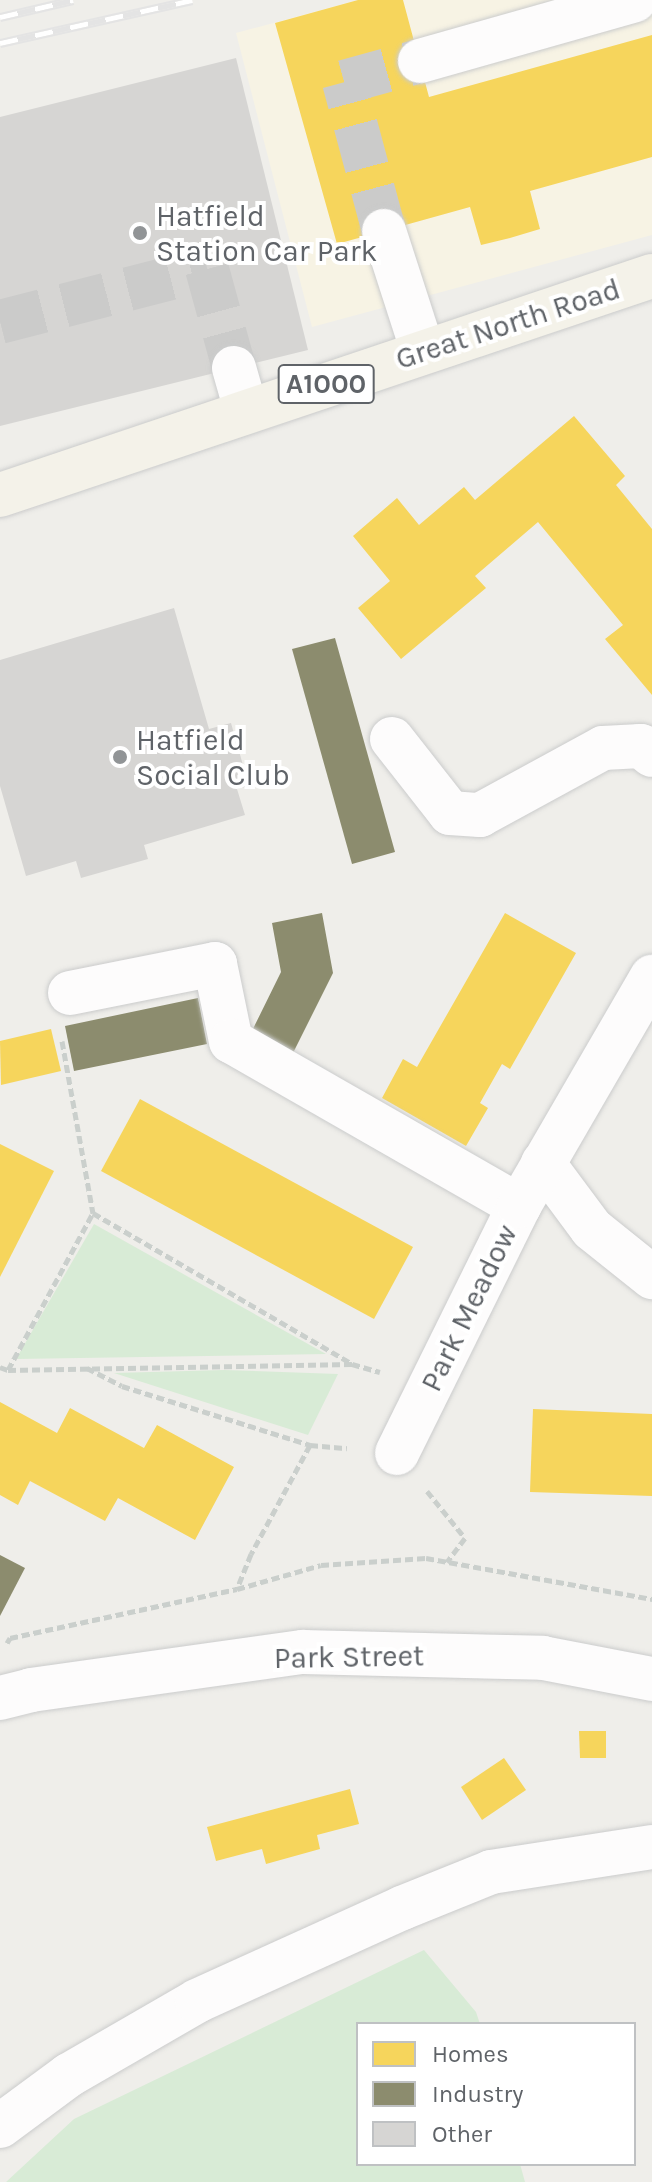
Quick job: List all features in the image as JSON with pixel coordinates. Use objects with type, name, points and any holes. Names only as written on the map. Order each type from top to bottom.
[{"type":"main road","name":"Great North Road","points":[[0,495],[652,276]]},
{"type":"street","points":[[420,61],[635,0]]},
{"type":"street","points":[[384,231],[423,352]]},
{"type":"street","points":[[234,368],[246,410]]},
{"type":"street","points":[[392,739],[450,813],[480,815],[603,748],[641,746],[652,755]]},
{"type":"street","points":[[70,993],[215,964],[231,1041],[519,1206]]},
{"type":"street","name":"Park Meadow","points":[[397,1453],[519,1206],[652,977]]},
{"type":"street","points":[[543,1163],[592,1229],[652,1277]]},
{"type":"street","name":"Park Street","points":[[0,1698],[31,1690],[303,1652],[543,1658],[652,1679]]},
{"type":"street","points":[[0,2126],[69,2075],[197,2001],[402,1908],[491,1872],[652,1847]]},
{"type":"path","points":[[8,1370],[93,1213],[58,1022],[70,993]]},
{"type":"path","points":[[0,1367],[8,1370],[352,1364],[93,1213]]},
{"type":"path","points":[[85,1367],[122,1386],[310,1445],[251,1554],[237,1589]]},
{"type":"path","points":[[397,1453],[465,1538],[447,1562]]},
{"type":"path","points":[[0,1654],[10,1638],[237,1589],[321,1565],[426,1558],[652,1599]]},
{"type":"shaded area","points":[[358,0],[652,0],[652,235],[312,327],[236,33]]},
{"type":"green space","points":[[94,1224],[326,1354],[16,1359]]},
{"type":"green space","points":[[224,1370],[338,1374],[308,1435],[114,1373]]},
{"type":"green space","points":[[424,1950],[476,2012],[479,2022],[356,2022],[356,2166],[521,2166],[525,2182],[6,2182],[74,2119]]},
{"type":"building: Homes","points":[[358,0],[403,0],[429,97],[652,35],[652,157],[530,191],[540,229],[510,238],[481,245],[470,207],[337,244],[275,23]]},
{"type":"building: Homes","points":[[574,416],[625,476],[616,485],[652,529],[652,695],[605,639],[623,625],[538,522],[475,576],[486,588],[401,659],[358,608],[390,581],[353,536],[397,498],[419,525],[464,487],[475,500]]},
{"type":"building: Homes","points":[[505,913],[576,953],[510,1069],[502,1064],[480,1103],[488,1108],[466,1146],[382,1098],[403,1059],[417,1067]]},
{"type":"building: Homes","points":[[51,1029],[61,1071],[1,1085],[0,1041]]},
{"type":"building: Homes","points":[[140,1099],[413,1247],[374,1319],[101,1171]]},
{"type":"building: Homes","points":[[0,1144],[54,1171],[0,1277]]},
{"type":"building: Homes","points":[[0,1402],[57,1433],[70,1408],[144,1448],[157,1425],[234,1467],[195,1540],[118,1498],[105,1521],[30,1481],[18,1505],[0,1495]]},
{"type":"building: Homes","points":[[533,1409],[652,1414],[652,1496],[530,1492]]},
{"type":"building: Homes","points":[[579,1731],[606,1731],[606,1758],[580,1758]]},
{"type":"building: Homes","points":[[504,1758],[526,1790],[482,1820],[461,1787]]},
{"type":"building: Homes","points":[[350,1789],[359,1824],[317,1835],[320,1849],[266,1864],[262,1849],[216,1861],[207,1827]]},
{"type":"building: Industry","points":[[335,638],[395,852],[352,864],[292,649]]},
{"type":"building: Industry","points":[[322,913],[333,973],[290,1059],[249,1037],[281,972],[272,923]]},
{"type":"building: Industry","points":[[198,998],[207,1044],[74,1071],[65,1026]]},
{"type":"building: Industry","points":[[0,1555],[25,1568],[0,1616]]},
{"type":"building: Other","name":"Hatfield Station Car Park","points":[[236,58],[308,350],[0,426],[0,117]]},
{"type":"building: Other","name":"Hatfield Social Club","points":[[174,608],[209,729],[231,723],[249,786],[237,789],[245,815],[144,845],[148,859],[81,878],[76,861],[26,876],[0,786],[0,660]]},
{"type":"tunnel","points":[[384,231],[344,82],[420,61]]},
{"type":"tunnel","points":[[0,322],[207,269],[234,368]]},
{"type":"railway","points":[[0,17],[73,0]]},
{"type":"railway","points":[[0,43],[192,0]]},
{"type":"place","name":"Hatfield Station Car Park","points":[[140,233]]},
{"type":"place","name":"Hatfield Social Club","points":[[120,757]]}]
